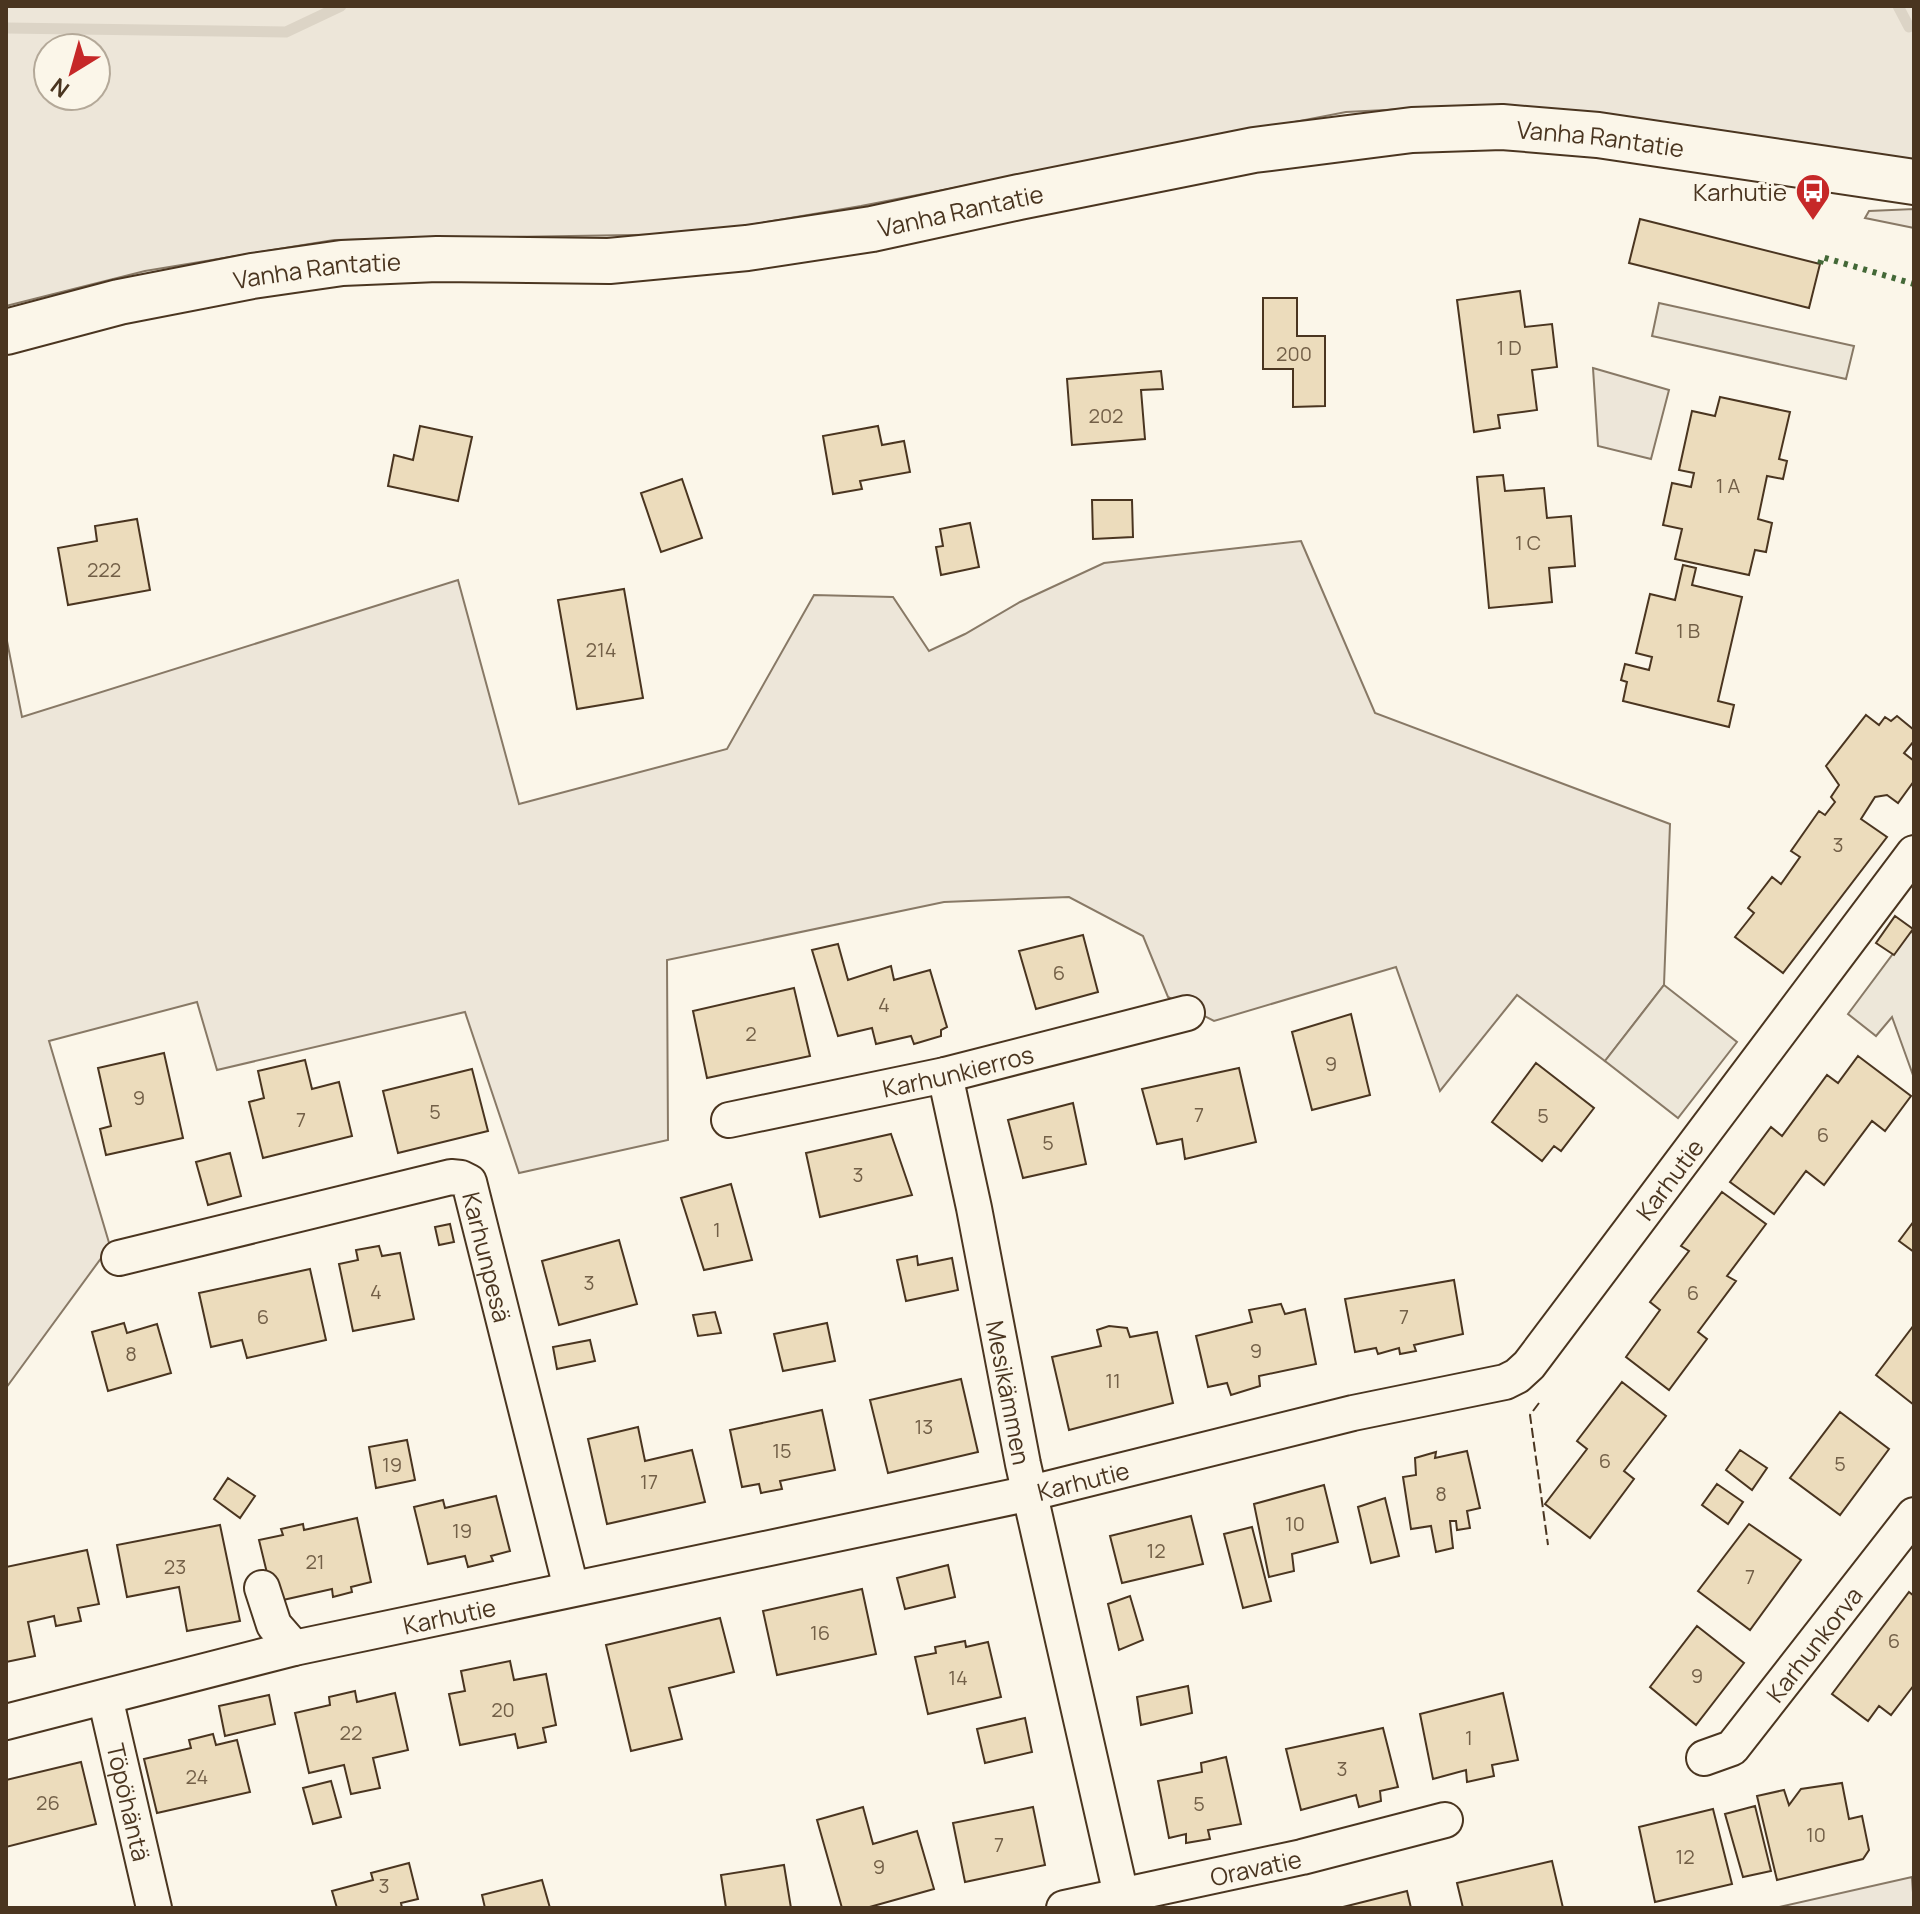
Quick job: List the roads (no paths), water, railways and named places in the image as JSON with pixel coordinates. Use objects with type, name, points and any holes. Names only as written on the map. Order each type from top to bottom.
[{"type":"main road","name":"Vanha Rantatie","points":[[6,332],[119,302],[252,276],[342,263],[437,259],[609,261],[747,248],[872,229],[1254,150],[1412,130],[1502,127],[1598,135],[1914,182]]},
{"type":"street","name":"Karhutie","points":[[6,1722],[294,1648],[1031,1493],[1353,1413],[1505,1382],[1529,1365],[1914,853]]},
{"type":"street","name":"Karhunkierros","points":[[729,1120],[945,1075],[1187,1013]]},
{"type":"street","name":"Mesikämmen","points":[[945,1075],[1023,1464],[1121,1895]]},
{"type":"street","name":"Karhunpesä","points":[[119,1258],[451,1177],[469,1182],[571,1588]]},
{"type":"street","name":"Karhunkorva","points":[[1704,1758],[1732,1748],[1787,1682],[1914,1515]]},
{"type":"street","points":[[262,1588],[274,1625],[294,1648]]},
{"type":"street","name":"Töpöhäntä","points":[[105,1697],[154,1908]]},
{"type":"street","name":"Oravatie","points":[[1064,1908],[1302,1857],[1445,1820]]},
{"type":"waterway","points":[[6,28],[286,32],[341,6]]},
{"type":"waterway","points":[[1898,6],[1909,27]]},
{"type":"place","name":"Karhutie","points":[[1813,222]]}]
